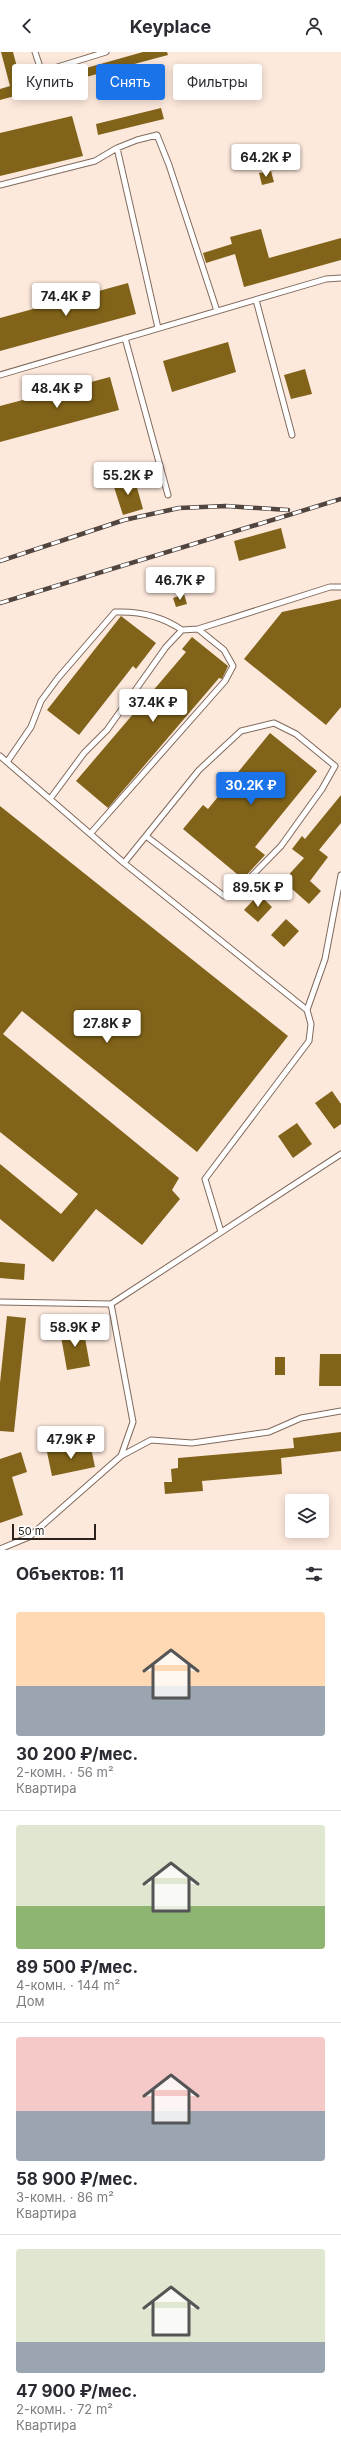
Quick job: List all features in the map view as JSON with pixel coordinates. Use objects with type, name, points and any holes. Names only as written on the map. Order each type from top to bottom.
[{"type":"lane","points":[[35,52],[40,67],[51,69],[106,52]]},
{"type":"lane","points":[[0,185],[94,160],[137,140],[158,135],[217,311]]},
{"type":"lane","points":[[118,148],[158,328]]},
{"type":"lane","points":[[0,375],[326,279],[341,278]]},
{"type":"lane","points":[[256,300],[292,436]]},
{"type":"lane","points":[[125,338],[168,495]]},
{"type":"lane","points":[[7,762],[31,727],[41,701],[58,678],[115,612],[133,612],[152,615],[182,630],[198,629],[330,588],[341,587]]},
{"type":"lane","points":[[90,834],[225,681],[233,666],[224,650],[198,629]]},
{"type":"lane","points":[[50,799],[84,753],[107,730],[166,647],[182,630]]},
{"type":"lane","points":[[124,863],[199,770],[241,731],[274,723],[296,734],[335,766],[322,789],[281,846],[236,892],[224,896],[146,836]]},
{"type":"lane","points":[[0,756],[124,863],[307,1010],[311,1024],[309,1041],[205,1179],[221,1232]]},
{"type":"lane","points":[[307,1010],[325,959],[341,876]]},
{"type":"lane","points":[[0,1302],[111,1304],[341,1154]]},
{"type":"lane","points":[[111,1304],[133,1422],[121,1456]]},
{"type":"lane","points":[[0,1549],[29,1537],[121,1456],[151,1440],[192,1443],[270,1432],[301,1418],[341,1411]]},
{"type":"building","points":[[1,52],[13,52],[16,64],[12,64],[12,97],[0,100],[0,89],[10,86]]},
{"type":"building","points":[[143,52],[167,52],[168,55],[134,64],[100,64]]},
{"type":"building","points":[[96,65],[96,74],[88,76],[88,67]]},
{"type":"building","points":[[161,108],[164,119],[98,135],[96,124]]},
{"type":"building","points":[[72,116],[83,156],[0,176],[0,133]]},
{"type":"building","points":[[271,171],[274,182],[262,185],[259,173]]},
{"type":"building","points":[[261,229],[269,258],[341,238],[341,260],[244,287],[235,254],[206,263],[203,253],[232,244],[230,237]]},
{"type":"building","points":[[128,283],[136,314],[0,351],[0,318]]},
{"type":"building","points":[[228,342],[236,372],[172,392],[163,361]]},
{"type":"building","points":[[305,369],[312,394],[291,399],[284,375]]},
{"type":"building","points":[[110,377],[119,410],[0,442],[0,406]]},
{"type":"building","points":[[134,477],[143,509],[123,515],[113,484]]},
{"type":"building","points":[[281,528],[286,548],[239,561],[234,541]]},
{"type":"building","points":[[184,594],[187,604],[176,607],[173,598]]},
{"type":"building","points":[[341,599],[341,707],[326,725],[244,659],[282,612]]},
{"type":"building","points":[[121,616],[156,643],[136,669],[133,666],[79,735],[47,710]]},
{"type":"building","points":[[192,637],[228,666],[222,679],[219,678],[108,808],[76,781],[186,652],[182,649]]},
{"type":"building","points":[[270,733],[317,771],[255,847],[265,855],[243,879],[183,829],[203,805],[208,809]]},
{"type":"building","points":[[341,795],[341,823],[319,850],[328,857],[310,881],[321,891],[309,904],[283,881],[304,858],[292,849],[302,836],[305,839]]},
{"type":"building","points":[[0,806],[288,1036],[197,1152],[22,1011],[3,1034],[179,1178],[172,1190],[180,1199],[142,1245],[96,1209],[53,1262],[0,1219],[0,1164],[61,1214],[78,1194],[0,1132]]},
{"type":"building","points":[[259,894],[272,907],[258,922],[244,910]]},
{"type":"building","points":[[286,919],[299,931],[284,947],[271,935]]},
{"type":"building","points":[[332,1091],[341,1104],[341,1124],[334,1129],[315,1103]]},
{"type":"building","points":[[297,1123],[312,1144],[293,1158],[278,1136]]},
{"type":"building","points":[[0,1262],[25,1264],[24,1280],[0,1278]]},
{"type":"building","points":[[7,1316],[26,1318],[14,1432],[0,1431],[0,1383]]},
{"type":"building","points":[[83,1327],[90,1366],[67,1370],[60,1331]]},
{"type":"building","points":[[320,1354],[341,1354],[341,1386],[319,1386]]},
{"type":"building","points":[[275,1357],[285,1357],[285,1375],[275,1375]]},
{"type":"building","points":[[341,1432],[341,1451],[281,1458],[282,1474],[202,1481],[203,1491],[165,1494],[164,1482],[172,1482],[171,1469],[178,1468],[178,1458],[294,1448],[293,1438]]},
{"type":"building","points":[[90,1443],[95,1467],[52,1476],[47,1452]]},
{"type":"building","points":[[21,1452],[27,1472],[12,1477],[23,1515],[0,1523],[0,1459]]},
{"type":"railway","points":[[0,603],[341,499]]},
{"type":"railway","points":[[0,561],[124,520],[179,508],[226,506],[288,510]]}]
